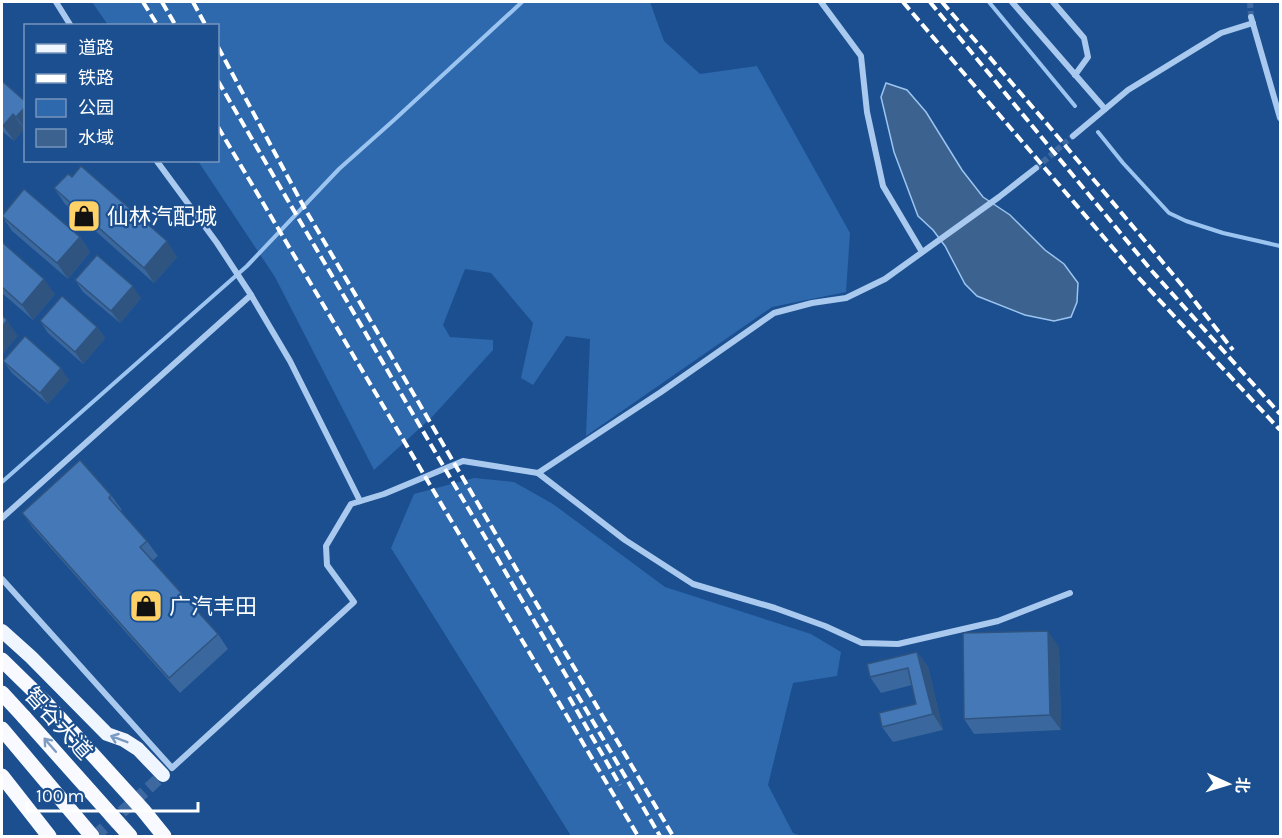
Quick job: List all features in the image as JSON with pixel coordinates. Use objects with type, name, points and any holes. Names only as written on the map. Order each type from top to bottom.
[{"type":"highway","points":[[2,660],[45,702],[165,837]]},
{"type":"highway","name":"智谷大道","points":[[2,693],[130,837]]},
{"type":"highway","name":"智谷大道","points":[[4,731],[92,837]]},
{"type":"highway","points":[[2,776],[49,837]]},
{"type":"highway","points":[[143,810],[171,837]]},
{"type":"main road","points":[[2,631],[107,734],[124,740],[167,771]]},
{"type":"street","points":[[56,2],[70,24]]},
{"type":"street","points":[[821,2],[861,56],[867,112],[883,186],[922,252]]},
{"type":"street","points":[[1012,2],[1105,109]]},
{"type":"street","points":[[1053,2],[1084,38],[1088,57],[1075,75]]},
{"type":"street","points":[[1073,136],[1128,90],[1221,33],[1252,20],[1281,118]]},
{"type":"street","points":[[157,162],[217,243],[251,295],[290,361],[360,501]]},
{"type":"street","points":[[538,473],[661,392],[774,312],[846,298],[885,279],[1036,168]]},
{"type":"street","points":[[2,518],[251,295]]},
{"type":"street","points":[[2,579],[167,771],[354,602],[327,565],[326,546],[351,504],[384,494],[462,461],[538,473],[626,540],[693,584],[775,608],[825,626],[862,643],[898,644],[998,621],[1070,593]]},
{"type":"green space","points":[[92,2],[650,2],[664,41],[700,74],[757,66],[850,233],[846,292],[772,307],[586,436],[590,339],[566,336],[533,385],[521,378],[533,323],[491,273],[465,269],[443,325],[450,337],[493,340],[493,350],[432,417],[374,470],[275,277],[199,162],[219,162],[219,24],[107,24]]},
{"type":"green space","points":[[474,478],[514,482],[553,504],[665,587],[811,634],[841,652],[837,676],[793,683],[768,785],[793,833],[801,836],[571,836],[391,548],[414,494]]},
{"type":"water","points":[[886,83],[907,90],[926,112],[962,170],[983,197],[1010,215],[1045,250],[1064,264],[1078,283],[1077,302],[1071,317],[1054,321],[1025,315],[977,296],[965,284],[945,246],[918,216],[894,152],[881,97]]},
{"type":"building","points":[[2,81],[24,100],[24,108],[16,117],[13,114],[2,125]]},
{"type":"building","points":[[81,166],[167,241],[144,268],[54,188],[68,174],[72,177]]},
{"type":"building","points":[[24,189],[80,237],[57,263],[2,216]]},
{"type":"building","points":[[2,242],[44,279],[22,305],[2,287]]},
{"type":"building","points":[[97,255],[133,286],[111,311],[75,280]]},
{"type":"building","points":[[62,296],[97,327],[75,352],[40,321]]},
{"type":"building","points":[[2,315],[7,320],[2,327]]},
{"type":"building","points":[[25,336],[61,368],[40,393],[3,361]]},
{"type":"building","name":"广汽丰田","points":[[80,460],[111,495],[109,498],[147,541],[140,547],[218,634],[169,678],[22,513]]},
{"type":"building","points":[[1048,631],[1050,715],[964,719],[963,633]]},
{"type":"building","points":[[917,652],[933,714],[882,727],[879,713],[916,704],[908,668],[870,677],[867,664]]},
{"type":"waterway","points":[[2,482],[247,266],[339,169],[522,2]]},
{"type":"waterway","points":[[989,2],[1075,106]]},
{"type":"waterway","points":[[1098,132],[1169,213],[1223,233],[1280,246]]},
{"type":"tunnel","points":[[1250,2],[1251,17]]},
{"type":"tunnel","points":[[1036,168],[1073,136]]},
{"type":"tunnel","points":[[95,836],[163,775]]},
{"type":"railway","points":[[143,2],[157,24]]},
{"type":"railway","points":[[162,2],[175,24]]},
{"type":"railway","points":[[193,2],[205,24]]},
{"type":"railway","points":[[903,2],[1136,275],[1280,430]]},
{"type":"railway","points":[[930,2],[1151,270],[1280,414]]},
{"type":"railway","points":[[942,2],[1186,290],[1233,350]]},
{"type":"railway","points":[[219,49],[305,209],[673,836]]},
{"type":"railway","points":[[219,83],[660,836]]},
{"type":"railway","points":[[219,129],[638,836]]},
{"type":"railway","points":[[569,697],[620,785]]},
{"type":"place","name":"仙林汽配城","points":[[84,216]]},
{"type":"place","name":"广汽丰田","points":[[146,606]]}]
